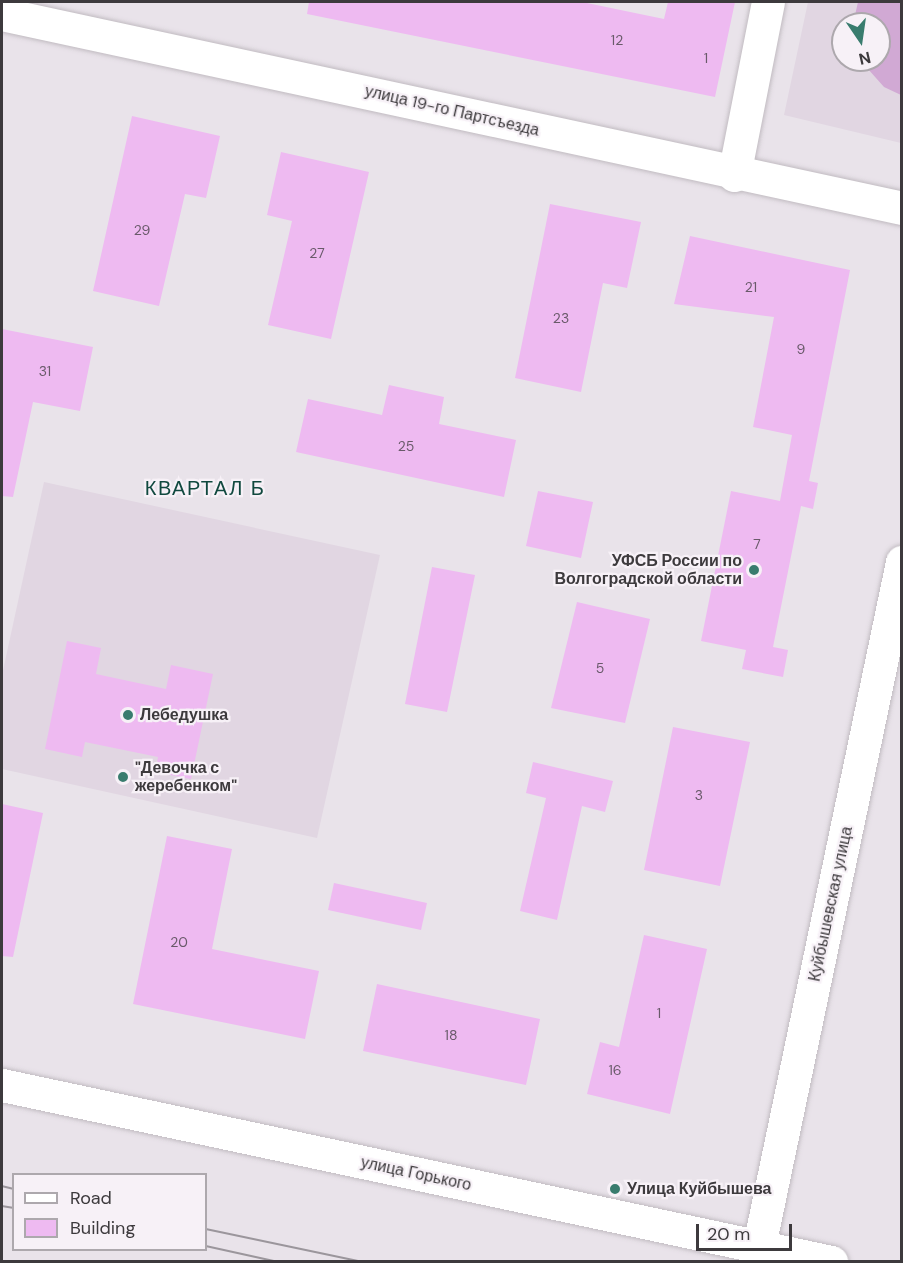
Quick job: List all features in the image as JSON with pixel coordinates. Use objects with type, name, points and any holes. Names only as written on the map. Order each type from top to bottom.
[{"type":"street","points":[[734,175],[768,2]]},
{"type":"street","name":"улица 19-го Партсъезда","points":[[2,14],[734,175],[902,208]]},
{"type":"street","name":"Куйбышевская улица","points":[[759,1246],[902,562]]},
{"type":"street","name":"улица Горького","points":[[2,1085],[831,1262]]},
{"type":"shaded area","points":[[808,2],[901,2],[901,143],[784,115]]},
{"type":"shaded area","points":[[858,2],[901,2],[901,95],[884,87],[871,72],[891,72],[891,12],[856,12]]},
{"type":"shaded area","points":[[44,482],[380,555],[317,838],[2,769],[2,675]]},
{"type":"building","points":[[309,2],[582,2],[664,19],[668,2],[735,2],[715,97],[307,14]]},
{"type":"building","points":[[132,116],[220,136],[206,198],[185,194],[159,306],[93,291]]},
{"type":"building","points":[[281,152],[369,172],[331,339],[268,325],[292,221],[267,215]]},
{"type":"building","points":[[550,204],[641,222],[627,288],[603,283],[581,392],[515,378]]},
{"type":"building","points":[[690,236],[850,270],[809,481],[818,483],[813,509],[801,506],[773,647],[788,650],[783,677],[742,669],[746,650],[701,641],[731,491],[780,501],[792,435],[753,427],[774,317],[674,304]]},
{"type":"building","points":[[2,329],[93,347],[80,411],[33,402],[13,497],[2,496]]},
{"type":"building","points":[[389,385],[444,397],[439,424],[516,440],[504,497],[296,452],[308,399],[382,415]]},
{"type":"building","points":[[538,491],[593,502],[581,558],[526,546]]},
{"type":"building","points":[[432,567],[475,575],[447,712],[405,704]]},
{"type":"building","points":[[577,602],[650,619],[625,723],[551,708]]},
{"type":"building","name":"Лебедушка","points":[[67,641],[101,648],[96,674],[166,689],[171,665],[213,674],[191,779],[155,772],[158,757],[85,742],[82,757],[45,749]]},
{"type":"building","points":[[673,727],[750,742],[720,886],[644,870]]},
{"type":"building","points":[[533,762],[613,781],[605,812],[582,806],[557,920],[520,911],[546,798],[526,793]]},
{"type":"building","points":[[2,804],[43,813],[13,957],[2,956]]},
{"type":"building","points":[[167,836],[232,849],[212,949],[319,971],[305,1039],[133,1004]]},
{"type":"building","points":[[334,883],[427,903],[421,930],[328,910]]},
{"type":"building","points":[[644,935],[707,949],[670,1114],[587,1094],[600,1042],[619,1047]]},
{"type":"building","points":[[377,984],[540,1019],[526,1085],[363,1051]]},
{"type":"tram line","points":[[2,1186],[12,1188]]},
{"type":"tram line","points":[[2,1206],[12,1208]]},
{"type":"tram line","points":[[207,1229],[363,1262]]},
{"type":"tram line","points":[[207,1246],[279,1262]]},
{"type":"place","name":"УФСБ России по Волгоградской области","points":[[754,570]]},
{"type":"place","name":"Лебедушка","points":[[128,715]]},
{"type":"place","name":"\"Девочка с жеребенком\"","points":[[123,777]]},
{"type":"place","name":"Улица Куйбышева","points":[[615,1189]]},
{"type":"district","name":"КВАРТАЛ Б","points":[[205,488]]}]
